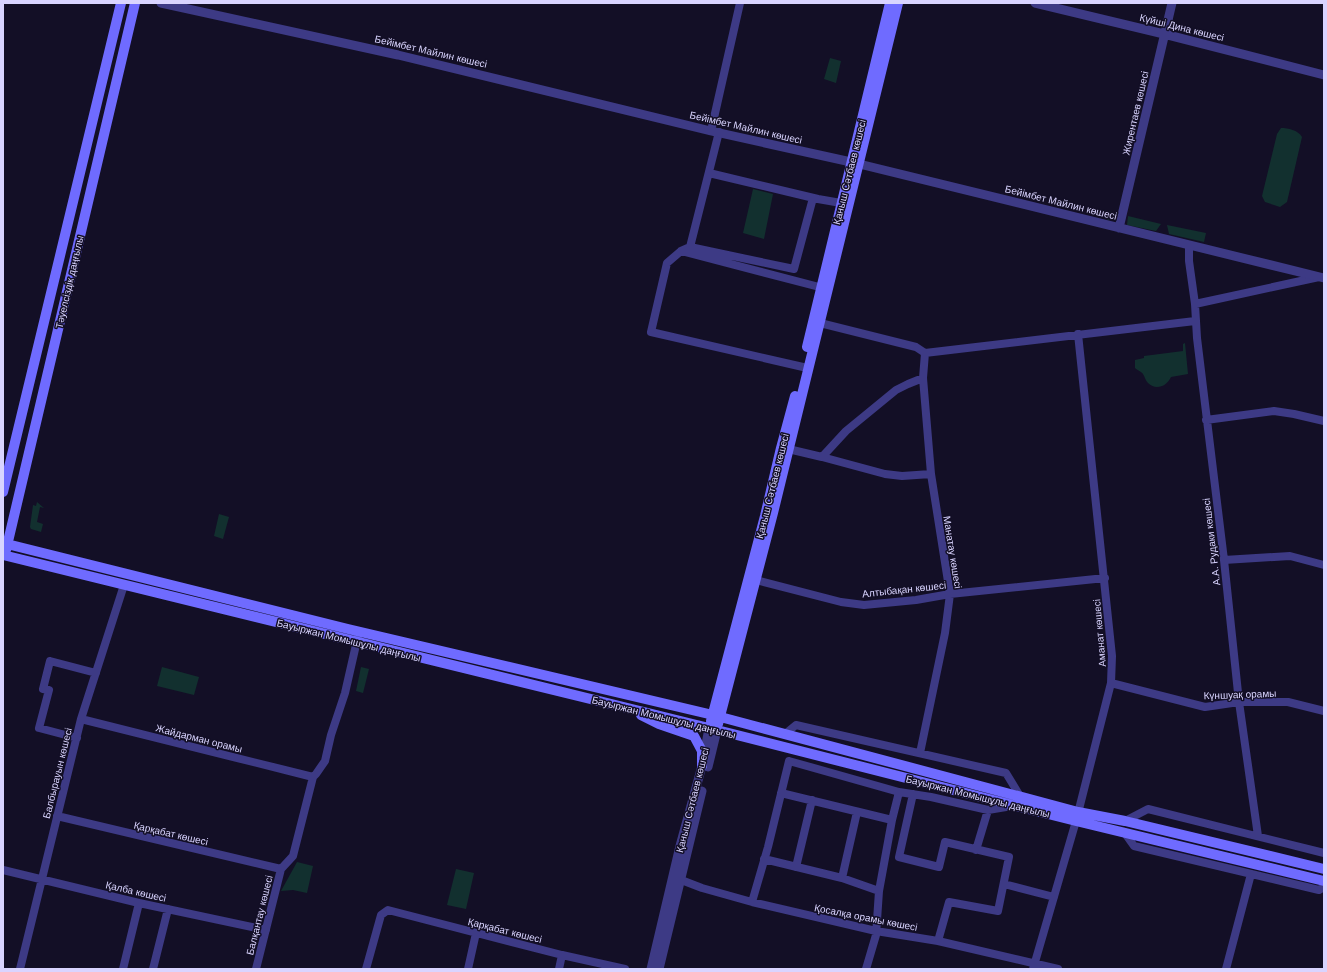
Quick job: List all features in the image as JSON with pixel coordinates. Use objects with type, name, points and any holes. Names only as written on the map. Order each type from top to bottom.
[{"type":"main road","name":"Тәуелсіздік даңғылы","points":[[3,492],[121,3]]},
{"type":"main road","name":"Тәуелсіздік даңғылы","points":[[3,557],[135,3]]},
{"type":"main road","name":"Қаныш Сәтбаев көшесі","points":[[716,716],[756,580],[803,367],[825,288],[855,163],[890,3]]},
{"type":"main road","name":"Қаныш Сәтбаев көшесі","points":[[713,729],[765,516],[820,323],[841,203],[855,163],[898,3]]},
{"type":"main road","points":[[77,184],[91,189]]},
{"type":"main road","name":"Бауыржан Момышұлы даңғылы","points":[[5,544],[629,708],[840,761],[1018,801],[1077,816],[1124,832],[1324,882]]},
{"type":"main road","name":"Бауыржан Момышұлы даңғылы","points":[[3,557],[716,716],[785,734],[1018,801]]},
{"type":"main road","points":[[629,708],[659,724],[694,736],[702,751],[702,766]]},
{"type":"main road","name":"Бауыржан Момышұлы даңғылы","points":[[1077,816],[1125,821],[1324,869]]},
{"type":"street","name":"Бейімбет Майлин көшесі","points":[[161,3],[374,49],[855,163],[1322,277]]},
{"type":"street","points":[[690,247],[709,173],[715,131],[740,3]]},
{"type":"street","name":"Күйші Дина көшесі","points":[[1035,3],[1324,75]]},
{"type":"street","name":"Жирентаев көшесі","points":[[1119,228],[1172,3]]},
{"type":"street","points":[[709,173],[813,198],[841,203]]},
{"type":"street","points":[[803,367],[651,332],[667,263],[681,251],[690,247],[794,269],[813,198]]},
{"type":"street","name":"А.А. Рудаки көшесі","points":[[1189,245],[1189,261],[1206,420],[1224,560],[1239,702],[1258,836]]},
{"type":"street","points":[[681,251],[825,288]]},
{"type":"street","points":[[1194,304],[1322,277]]},
{"type":"street","points":[[820,323],[916,347],[925,352],[1195,321]]},
{"type":"street","name":"Аманат көшесі","points":[[1034,966],[1077,816],[1111,683],[1112,656],[1078,334]]},
{"type":"street","name":"Манатау көшесі","points":[[920,753],[945,633],[950,594],[931,474],[923,378],[925,352]]},
{"type":"street","points":[[822,457],[846,431],[896,390],[923,378]]},
{"type":"street","points":[[1206,420],[1274,411],[1324,421]]},
{"type":"street","points":[[785,449],[822,457],[885,474],[902,476],[931,474]]},
{"type":"street","points":[[1224,560],[1290,556],[1324,565]]},
{"type":"street","name":"Алтыбақан көшесі","points":[[756,580],[841,602],[864,605],[916,600],[950,594],[1104,578]]},
{"type":"street","name":"Балбырауын көшесі","points":[[20,969],[81,719],[124,585]]},
{"type":"street","points":[[313,777],[325,761],[358,636]]},
{"type":"street","points":[[77,738],[39,728],[48,690],[43,689],[50,661],[96,673]]},
{"type":"street","name":"Күншуақ орамы","points":[[1111,683],[1205,707],[1239,702],[1288,702],[1324,711]]},
{"type":"street","name":"Жайдарман орамы","points":[[81,719],[313,777]]},
{"type":"street","points":[[752,902],[788,762],[899,792],[932,797],[988,810],[1018,801],[1006,773],[796,725],[785,734]]},
{"type":"street","name":"Қаныш Сәтбаев көшесі","points":[[659,969],[676,878],[702,766],[713,729]]},
{"type":"street","name":"Қаныш Сәтбаев көшесі","points":[[651,969],[676,878],[713,729]]},
{"type":"street","points":[[836,775],[840,761]]},
{"type":"street","name":"Балқантау көшесі","points":[[256,969],[281,869],[292,856],[313,777]]},
{"type":"street","points":[[866,969],[876,931],[879,891],[892,820],[899,792]]},
{"type":"street","points":[[781,793],[892,820]]},
{"type":"street","points":[[913,794],[899,856],[939,867],[945,842],[1009,858],[998,911],[949,902],[938,941]]},
{"type":"street","points":[[796,866],[812,800]]},
{"type":"street","points":[[1125,821],[1148,809],[1324,853]]},
{"type":"street","points":[[976,850],[988,810]]},
{"type":"street","points":[[842,878],[857,812]]},
{"type":"street","name":"Қарқабат көшесі","points":[[57,816],[281,869]]},
{"type":"street","points":[[1124,832],[1134,846],[1319,890],[1324,887]]},
{"type":"street","points":[[764,859],[842,878],[879,891]]},
{"type":"street","name":"Қалба көшесі","points":[[3,870],[168,909],[266,930]]},
{"type":"street","points":[[1226,969],[1251,874]]},
{"type":"street","name":"Қосалқа орамы көшесі","points":[[676,878],[702,888],[752,902],[876,931],[938,941],[1034,966],[1058,969]]},
{"type":"street","points":[[1004,884],[1054,897]]},
{"type":"street","points":[[123,969],[139,902]]},
{"type":"street","points":[[153,969],[168,909]]},
{"type":"street","name":"Қарқабат көшесі","points":[[366,969],[381,915],[388,910],[562,955],[625,969]]},
{"type":"street","points":[[468,969],[476,933]]},
{"type":"street","points":[[559,969],[562,955]]},
{"type":"green space","points":[[830,58],[841,61],[836,83],[824,79]]},
{"type":"green space","points":[[1281,128],[1295,131],[1302,137],[1287,202],[1280,207],[1265,202],[1262,196],[1277,134]]},
{"type":"green space","points":[[753,189],[773,194],[764,239],[743,233]]},
{"type":"green space","points":[[1098,209],[1111,212],[1109,220],[1099,216]]},
{"type":"green space","points":[[1128,216],[1161,224],[1156,231],[1127,225]]},
{"type":"green space","points":[[1167,225],[1206,233],[1204,242],[1169,234]]},
{"type":"green space","points":[[1185,343],[1188,374],[1171,377],[1164,385],[1154,387],[1146,381],[1142,373],[1135,368],[1135,360],[1144,358],[1144,356],[1183,351],[1183,344]]},
{"type":"green space","points":[[37,502],[44,508],[40,507],[37,522],[43,524],[41,532],[31,529],[30,527],[33,505],[36,506]]},
{"type":"green space","points":[[219,514],[229,517],[223,539],[214,536]]},
{"type":"green space","points":[[162,667],[199,677],[194,695],[157,686]]},
{"type":"green space","points":[[361,667],[369,669],[363,693],[356,691]]},
{"type":"green space","points":[[297,862],[313,866],[307,893],[293,890],[281,891]]},
{"type":"green space","points":[[456,869],[474,873],[466,909],[447,905]]}]
